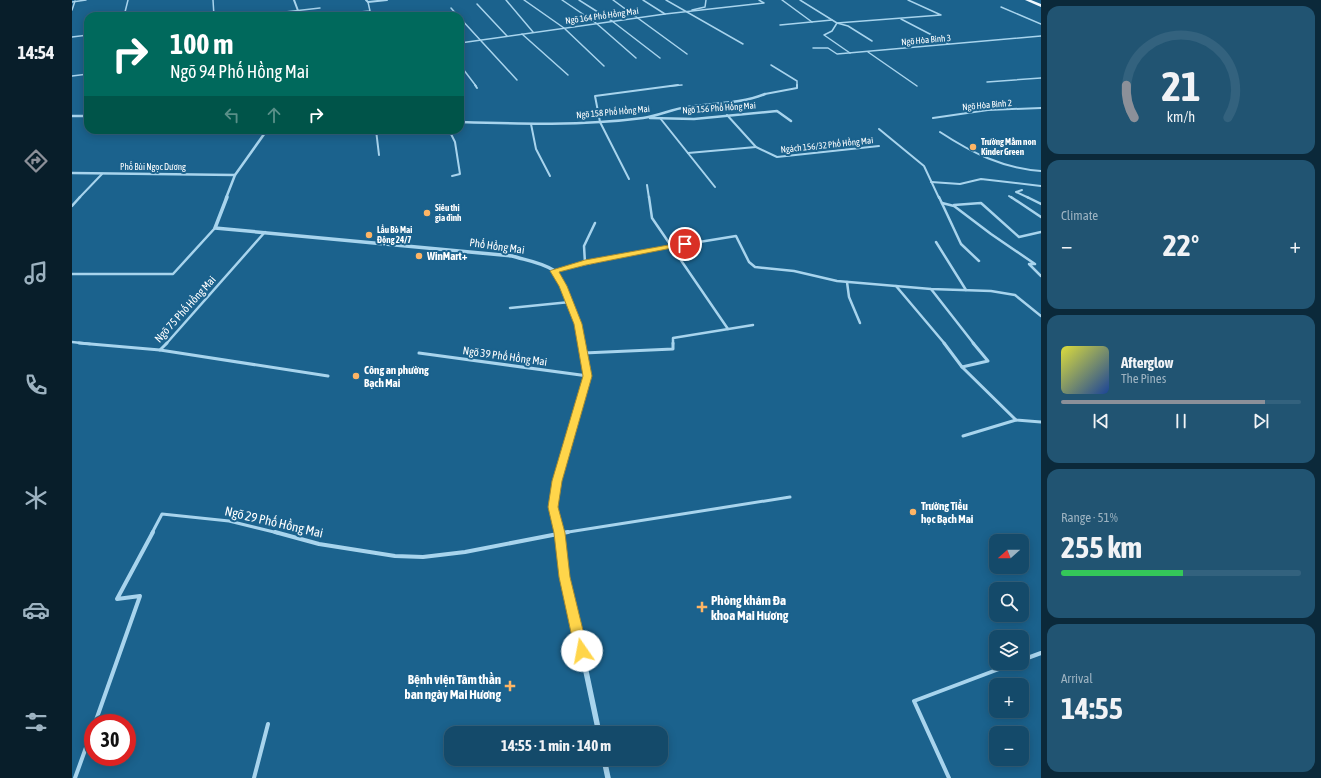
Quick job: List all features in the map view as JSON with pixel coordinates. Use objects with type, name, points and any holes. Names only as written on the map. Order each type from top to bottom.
[{"type":"main road","points":[[1027,0],[1041,6]]},
{"type":"street","points":[[294,0],[298,10]]},
{"type":"street","points":[[367,1],[387,0]]},
{"type":"street","name":"Ngõ 158 Phố Hồng Mai","points":[[464,122],[531,124],[600,122],[645,118],[685,107],[749,98],[765,94]]},
{"type":"street","name":"Ngõ 156 Phố Hồng Mai","points":[[645,118],[694,119],[777,111],[791,121]]},
{"type":"street","points":[[72,116],[84,116]]},
{"type":"street","points":[[215,228],[235,175],[263,134]]},
{"type":"street","name":"Phố Bùi Ngọc Dương","points":[[72,173],[235,175]]},
{"type":"street","name":"Phố Hồng Mai","points":[[215,228],[512,256],[540,264],[554,271]]},
{"type":"street","points":[[554,271],[563,286],[578,324],[588,376],[557,481],[553,507],[560,533],[564,577],[576,624],[598,726]]},
{"type":"street","points":[[605,766],[608,778]]},
{"type":"lane","points":[[72,2],[86,0]]},
{"type":"lane","points":[[125,12],[128,0]]},
{"type":"lane","points":[[213,0],[214,12]]},
{"type":"lane","points":[[506,0],[533,32]]},
{"type":"lane","points":[[524,0],[564,28],[604,66]]},
{"type":"lane","points":[[562,0],[596,23],[636,58]]},
{"type":"lane","points":[[579,0],[612,21],[660,58]]},
{"type":"lane","points":[[613,0],[687,54]]},
{"type":"lane","points":[[643,0],[665,14]]},
{"type":"lane","points":[[666,0],[743,44]]},
{"type":"lane","points":[[687,12],[705,7],[706,0]]},
{"type":"lane","name":"Ngõ 164 Phố Hồng Mai","points":[[464,42],[596,23],[764,2],[759,0]]},
{"type":"lane","points":[[782,0],[812,22]]},
{"type":"lane","points":[[800,0],[837,23],[848,26],[872,41]]},
{"type":"lane","points":[[837,23],[941,15],[908,0]]},
{"type":"lane","points":[[72,10],[75,1]]},
{"type":"lane","points":[[360,12],[370,11],[367,1]]},
{"type":"lane","points":[[477,4],[507,36]]},
{"type":"lane","points":[[1001,7],[1041,24]]},
{"type":"lane","points":[[284,12],[320,8]]},
{"type":"lane","points":[[451,8],[454,12]]},
{"type":"lane","points":[[901,19],[950,44]]},
{"type":"lane","points":[[780,25],[832,20]]},
{"type":"lane","points":[[464,23],[517,80]]},
{"type":"lane","points":[[837,23],[832,31],[824,35],[850,53]]},
{"type":"lane","points":[[522,34],[568,75]]},
{"type":"lane","points":[[72,36],[84,35]]},
{"type":"lane","name":"Ngõ Hòa Bình 3","points":[[813,48],[828,48],[837,54],[1041,36]]},
{"type":"lane","points":[[868,52],[917,86]]},
{"type":"lane","points":[[765,94],[797,88],[797,81],[771,65]]},
{"type":"lane","points":[[464,70],[477,88]]},
{"type":"lane","points":[[72,76],[84,74]]},
{"type":"lane","points":[[987,82],[1041,78]]},
{"type":"lane","points":[[629,179],[600,122],[595,96],[682,85]]},
{"type":"lane","name":"Ngõ Hòa Bình 2","points":[[934,118],[988,110],[1041,108]]},
{"type":"lane","name":"Ngách 156/32 Phố Hồng Mai","points":[[727,115],[756,147],[777,157],[879,146]]},
{"type":"lane","points":[[660,118],[715,187]]},
{"type":"lane","points":[[531,124],[536,149],[550,176]]},
{"type":"lane","points":[[879,129],[924,166],[961,244],[978,261]]},
{"type":"lane","points":[[940,132],[965,149],[991,162],[1041,171]]},
{"type":"lane","points":[[376,134],[379,155]]},
{"type":"lane","points":[[451,134],[455,142],[460,174],[452,176]]},
{"type":"lane","points":[[688,153],[756,147]]},
{"type":"lane","points":[[72,206],[102,174]]},
{"type":"lane","points":[[932,182],[960,184],[981,179],[1041,186]]},
{"type":"lane","points":[[648,185],[652,218],[728,329]]},
{"type":"lane","points":[[1022,190],[1016,192],[1041,204]]},
{"type":"lane","points":[[1009,196],[1041,217]]},
{"type":"lane","points":[[942,203],[954,206],[982,203],[1019,237],[1041,232]]},
{"type":"lane","points":[[954,206],[990,234],[1035,264],[1029,264],[1041,276]]},
{"type":"lane","points":[[585,262],[584,246],[595,223]]},
{"type":"lane","points":[[72,274],[173,274],[215,228]]},
{"type":"lane","name":"Ngõ 75 Phố Hồng Mai","points":[[72,342],[160,350],[265,232]]},
{"type":"lane","points":[[554,271],[585,262],[699,241],[736,236],[749,262],[755,267],[794,271],[847,282],[931,289],[991,291],[1015,295],[1041,316]]},
{"type":"lane","points":[[936,242],[966,290]]},
{"type":"lane","points":[[847,282],[849,297],[860,323]]},
{"type":"lane","points":[[896,286],[953,353],[962,367],[1016,420]]},
{"type":"lane","points":[[931,289],[988,361],[962,367]]},
{"type":"lane","points":[[510,308],[570,302]]},
{"type":"lane","points":[[584,353],[674,350],[673,338],[753,325]]},
{"type":"lane","points":[[160,350],[328,376]]},
{"type":"lane","name":"Ngõ 39 Phố Hồng Mai","points":[[419,353],[588,376]]},
{"type":"lane","points":[[964,436],[1016,420],[1041,422]]},
{"type":"lane","points":[[560,533],[790,497]]},
{"type":"lane","name":"Ngõ 29 Phố Hồng Mai","points":[[98,714],[140,596],[117,599],[162,514],[229,521],[258,527],[319,544],[395,556],[423,556],[465,552],[560,533]]},
{"type":"lane","points":[[1029,657],[1041,653]]},
{"type":"lane","points":[[949,778],[914,701],[996,670]]},
{"type":"lane","points":[[258,778],[254,778],[268,724]]},
{"type":"lane","points":[[75,778],[84,753]]},
{"type":"place","name":"Trường Mầm non Kinder Green","points":[[973,147]]},
{"type":"place","name":"Siêu thị gia đình","points":[[427,213]]},
{"type":"place","name":"Lẩu Bò Mai Động 24/7","points":[[369,235]]},
{"type":"place","name":"WinMart+","points":[[419,256]]},
{"type":"place","name":"Công an phường Bạch Mai","points":[[356,376]]},
{"type":"place","name":"Trường Tiểu học Bạch Mai","points":[[913,512]]},
{"type":"place","name":"Phòng khám Đa khoa Mai Hương","points":[[702,607]]},
{"type":"place","name":"Bệnh viện Tâm thần ban ngày Mai Hương","points":[[510,686]]},
{"type":"route","points":[[582,651],[564,577],[560,533],[553,507],[557,481],[588,376],[578,324],[563,286],[554,271],[585,262],[685,244]]}]
